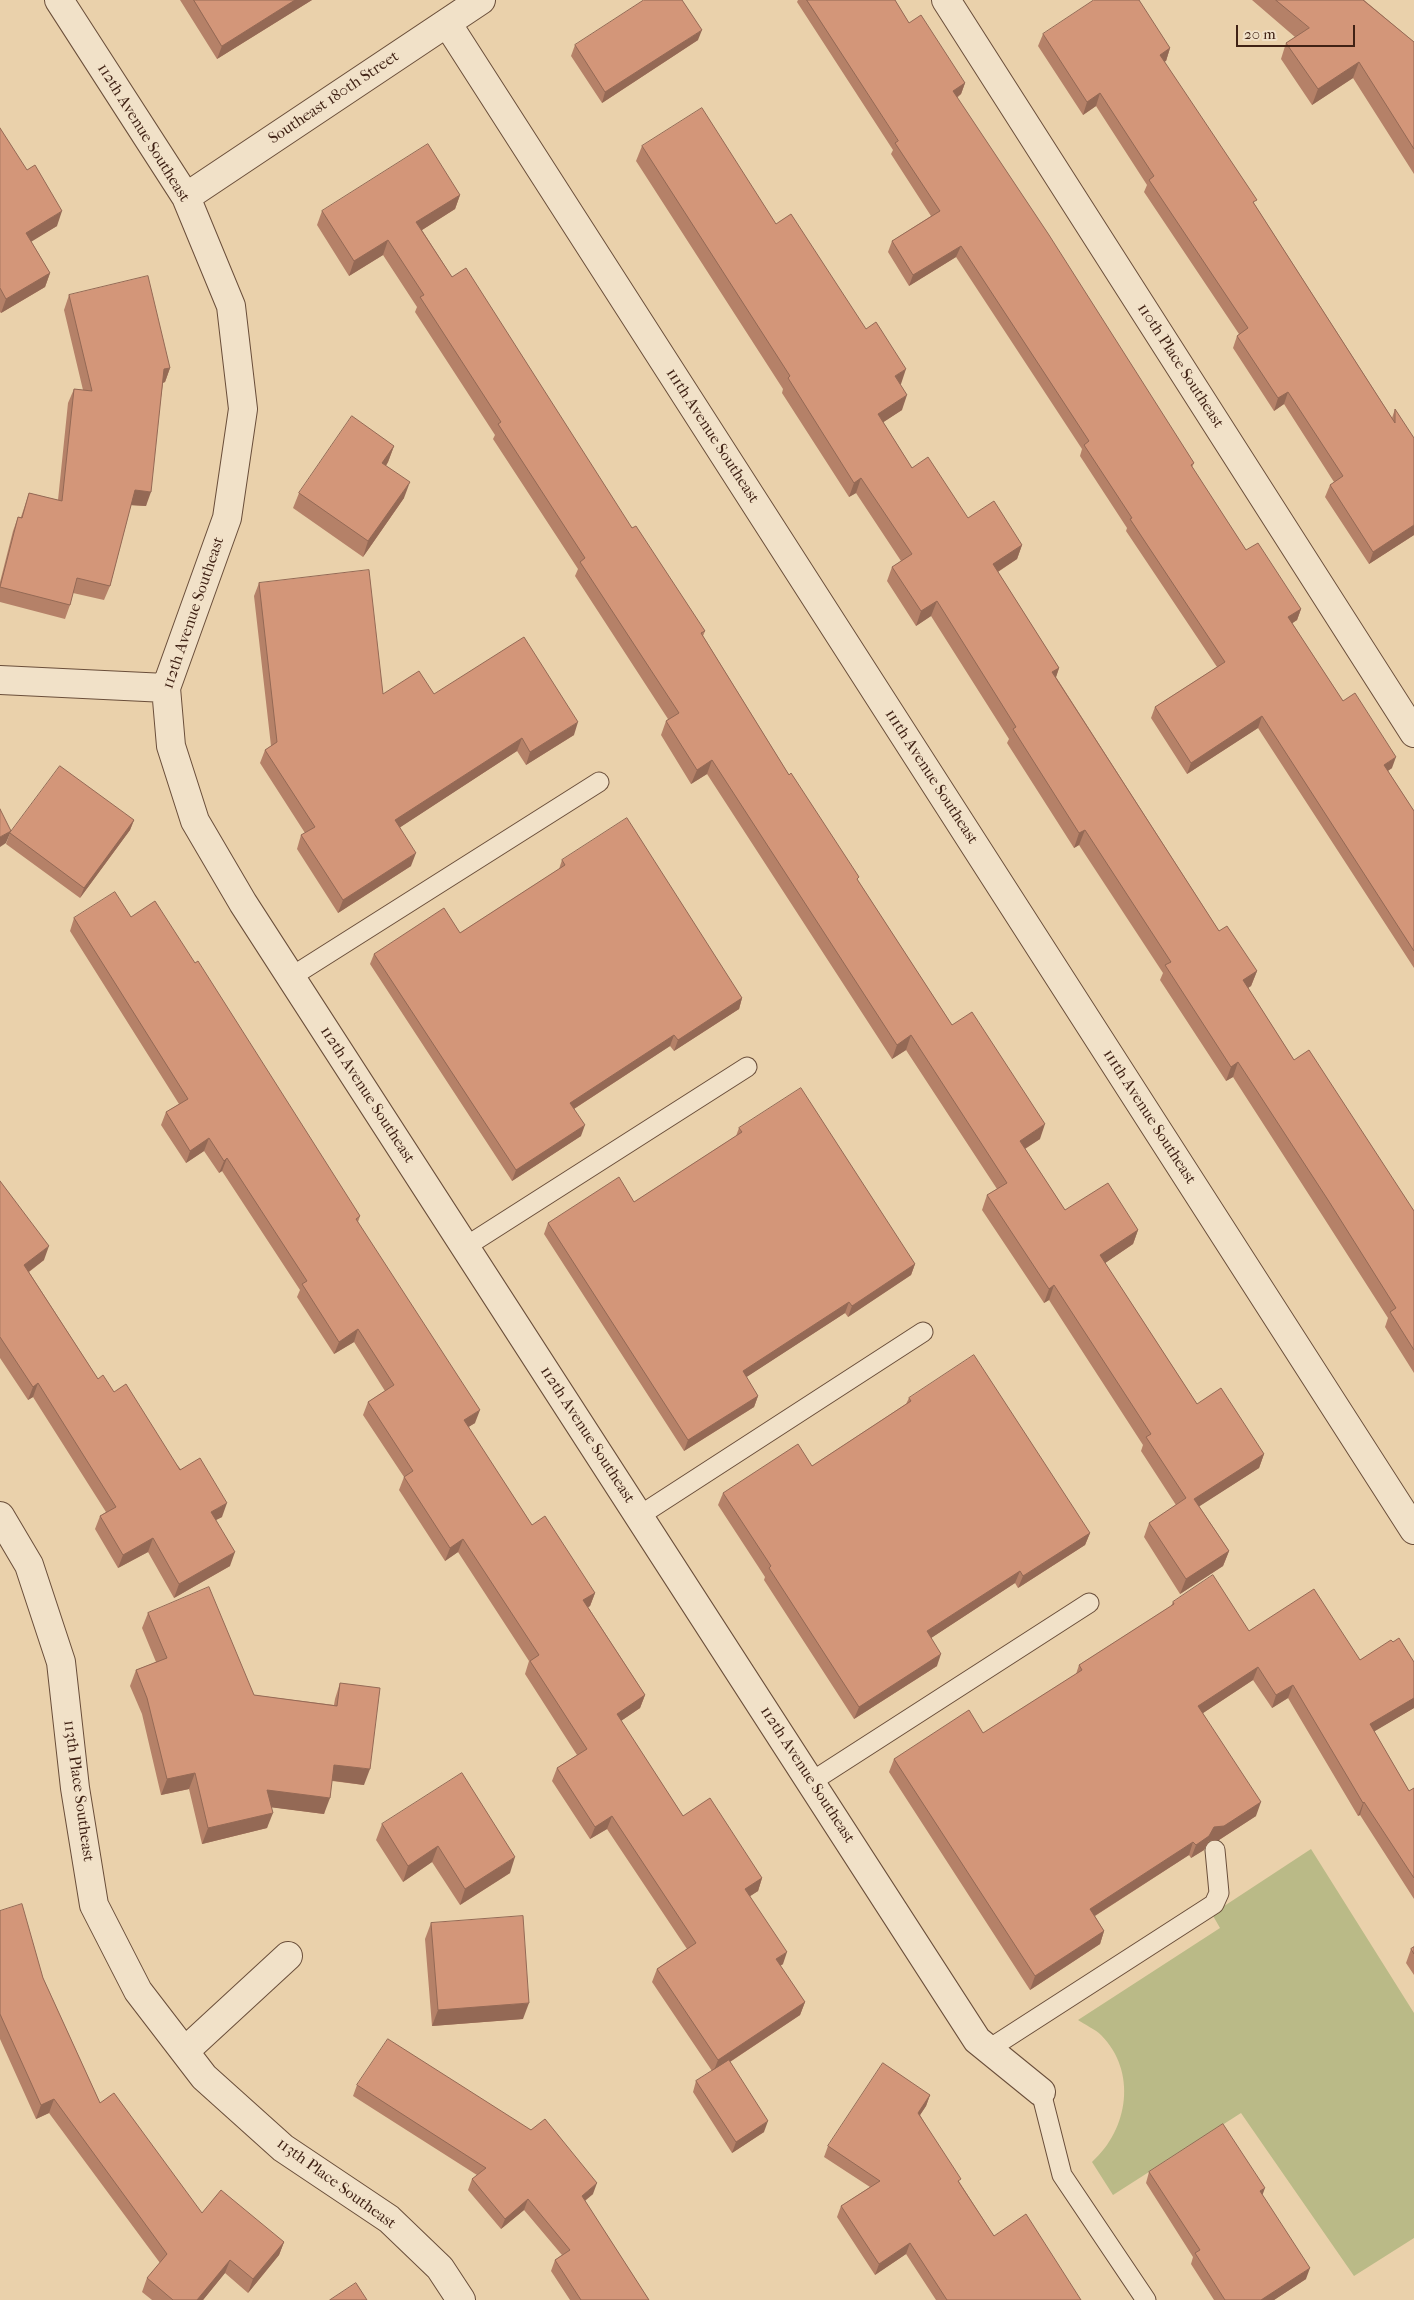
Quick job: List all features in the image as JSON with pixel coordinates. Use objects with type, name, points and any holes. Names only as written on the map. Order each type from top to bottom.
[{"type":"street","name":"112th Avenue Southeast","points":[[59,0],[186,197],[231,306],[243,409],[227,518],[166,688],[171,746],[195,821],[243,903],[977,2040],[1041,2092]]},
{"type":"street","name":"Southeast 180th Street","points":[[186,197],[482,0]]},
{"type":"street","name":"110th Place Southeast","points":[[946,0],[1414,733]]},
{"type":"street","name":"111th Avenue Southeast","points":[[447,23],[1414,1530]]},
{"type":"street","points":[[0,680],[166,688]]},
{"type":"street","name":"113th Place Southeast","points":[[0,1516],[29,1565],[61,1662],[75,1788],[94,1905],[138,1991],[204,2077],[283,2148],[389,2219],[440,2268],[461,2300]]},
{"type":"street","points":[[185,2051],[288,1956]]},
{"type":"lane","points":[[291,977],[599,782]]},
{"type":"lane","points":[[465,1247],[747,1067]]},
{"type":"lane","points":[[639,1516],[923,1332]]},
{"type":"lane","points":[[811,1782],[1090,1603]]},
{"type":"lane","points":[[989,2049],[1214,1904],[1219,1893],[1215,1850]]},
{"type":"lane","points":[[1041,2092],[1062,2175],[1146,2300]]},
{"type":"green space","points":[[1311,1849],[1414,2013],[1414,2238],[1354,2276],[1241,2113],[1113,2195],[1092,2162],[1104,2149],[1121,2117],[1124,2100],[1124,2082],[1120,2065],[1112,2049],[1099,2033],[1078,2020],[1220,1928],[1212,1914]]},
{"type":"building","points":[[194,0],[295,0],[222,46]]},
{"type":"building","points":[[644,0],[682,0],[702,30],[605,92],[575,45]]},
{"type":"building","points":[[807,0],[895,0],[909,23],[921,15],[965,83],[953,91],[1049,235],[1194,463],[1191,465],[1246,550],[1258,543],[1301,609],[1288,617],[1343,701],[1355,693],[1396,757],[1384,765],[1414,811],[1414,951],[1262,716],[1191,763],[1155,707],[1225,662],[1130,519],[1132,518],[1084,445],[1089,441],[961,246],[913,275],[892,241],[940,211],[895,143],[898,141]]},
{"type":"building","points":[[1094,0],[1139,0],[1170,48],[1160,55],[1257,200],[1253,202],[1395,423],[1395,409],[1414,438],[1414,525],[1373,552],[1330,485],[1343,476],[1288,392],[1278,398],[1237,336],[1248,328],[1149,180],[1154,176],[1100,93],[1087,102],[1043,34]]},
{"type":"building","points":[[1276,0],[1363,0],[1414,42],[1414,149],[1359,62],[1318,89],[1286,43],[1309,28]]},
{"type":"building","points":[[702,108],[776,224],[791,214],[866,329],[876,322],[906,369],[895,376],[907,395],[878,414],[912,468],[928,457],[968,518],[994,501],[1022,545],[993,564],[1059,668],[1052,672],[1219,931],[1227,926],[1257,971],[1243,980],[1294,1060],[1309,1050],[1414,1211],[1414,1350],[1390,1312],[1396,1308],[1328,1200],[1238,1062],[1231,1067],[1165,965],[1171,962],[1085,830],[1079,833],[1013,729],[1016,727],[937,601],[921,611],[892,567],[912,554],[861,478],[854,483],[788,378],[790,376],[642,146]]},
{"type":"building","points":[[0,128],[27,170],[35,165],[62,211],[26,233],[50,273],[6,299],[0,288]]},
{"type":"building","points":[[428,144],[460,195],[416,222],[452,277],[466,268],[632,528],[636,526],[705,631],[701,633],[789,775],[791,773],[859,877],[857,879],[952,1025],[972,1012],[1045,1124],[1020,1141],[1065,1210],[1108,1183],[1138,1230],[1100,1255],[1197,1404],[1221,1388],[1264,1454],[1194,1499],[1229,1551],[1186,1579],[1149,1523],[1186,1498],[1146,1437],[1151,1434],[1054,1285],[1049,1289],[987,1195],[1007,1183],[911,1035],[897,1045],[712,760],[697,770],[666,721],[679,713],[580,562],[585,558],[498,424],[501,422],[420,297],[424,295],[388,240],[354,261],[322,211]]},
{"type":"building","points":[[148,276],[170,368],[164,369],[151,492],[135,490],[110,586],[77,578],[70,605],[0,587],[18,517],[22,518],[29,493],[62,501],[74,389],[92,391],[69,295]]},
{"type":"building","points":[[352,416],[394,446],[382,463],[410,482],[368,541],[299,493]]},
{"type":"building","points":[[369,570],[383,694],[419,671],[434,694],[524,637],[578,722],[530,752],[522,738],[395,820],[416,853],[343,900],[301,835],[315,827],[265,750],[277,742],[259,583]]},
{"type":"building","points":[[60,766],[134,820],[84,888],[10,833]]},
{"type":"building","points":[[0,809],[11,831],[0,837]]},
{"type":"building","points":[[627,818],[742,998],[678,1040],[674,1035],[570,1103],[585,1125],[516,1170],[374,954],[444,908],[460,933],[565,865],[562,860]]},
{"type":"building","points":[[115,892],[131,917],[155,901],[195,963],[198,961],[360,1216],[356,1219],[480,1410],[464,1420],[532,1525],[545,1516],[595,1593],[583,1600],[645,1695],[617,1714],[683,1816],[710,1798],[762,1878],[745,1889],[787,1952],[776,1959],[805,2002],[718,2060],[657,1969],[696,1943],[612,1816],[595,1827],[557,1768],[587,1749],[530,1661],[539,1655],[463,1539],[450,1548],[404,1477],[413,1471],[368,1402],[394,1385],[358,1329],[339,1342],[302,1284],[307,1281],[227,1158],[224,1161],[209,1138],[190,1151],[166,1112],[188,1099],[74,918]]},
{"type":"building","points":[[801,1088],[915,1264],[852,1306],[849,1302],[743,1371],[758,1396],[688,1440],[548,1223],[619,1177],[634,1202],[742,1132],[739,1128]]},
{"type":"building","points":[[0,1181],[49,1246],[24,1265],[98,1379],[103,1375],[114,1392],[126,1384],[180,1470],[200,1458],[227,1503],[211,1512],[235,1552],[179,1584],[153,1538],[123,1555],[100,1516],[116,1507],[38,1383],[33,1387],[0,1337]]},
{"type":"building","points":[[974,1355],[1090,1533],[1023,1576],[1020,1571],[927,1631],[941,1654],[859,1707],[723,1493],[798,1444],[812,1466],[911,1401],[909,1398]]},
{"type":"building","points":[[1213,1575],[1249,1631],[1314,1589],[1360,1660],[1391,1640],[1393,1642],[1399,1638],[1414,1662],[1414,1698],[1370,1724],[1409,1791],[1414,1788],[1414,1878],[1363,1803],[1293,1685],[1276,1695],[1258,1667],[1198,1706],[1261,1802],[1224,1826],[1214,1827],[1209,1836],[1196,1845],[1193,1842],[1090,1909],[1104,1931],[1035,1976],[894,1759],[969,1710],[983,1733],[1082,1670],[1079,1665],[1174,1604],[1173,1602]]},
{"type":"building","points":[[209,1587],[254,1695],[337,1706],[340,1683],[380,1688],[370,1769],[334,1765],[330,1798],[267,1790],[273,1813],[208,1828],[195,1773],[167,1779],[147,1698],[136,1670],[167,1658],[148,1613]]},
{"type":"building","points":[[462,1773],[515,1857],[465,1889],[438,1846],[408,1866],[382,1824]]},
{"type":"building","points":[[22,1904],[43,1978],[100,2103],[114,2093],[202,2213],[221,2190],[284,2242],[253,2279],[230,2260],[197,2300],[173,2300],[147,2278],[167,2254],[54,2099],[41,2105],[0,2014],[0,1911]]},
{"type":"building","points":[[523,1916],[529,2003],[438,2010],[431,1923]]},
{"type":"building","points":[[388,2039],[531,2130],[545,2119],[597,2183],[582,2196],[649,2300],[581,2300],[555,2260],[570,2250],[528,2199],[505,2219],[472,2179],[486,2168],[357,2085]]},
{"type":"building","points":[[729,2060],[768,2121],[736,2142],[696,2081]]},
{"type":"building","points":[[883,2063],[930,2095],[918,2113],[961,2179],[958,2181],[994,2236],[1026,2214],[1081,2300],[947,2300],[910,2243],[879,2264],[841,2206],[880,2181],[828,2146]]},
{"type":"building","points":[[1223,2124],[1265,2188],[1260,2191],[1310,2268],[1261,2300],[1225,2300],[1195,2253],[1200,2250],[1149,2172]]},
{"type":"building","points":[[356,2283],[367,2300],[330,2300]]}]
